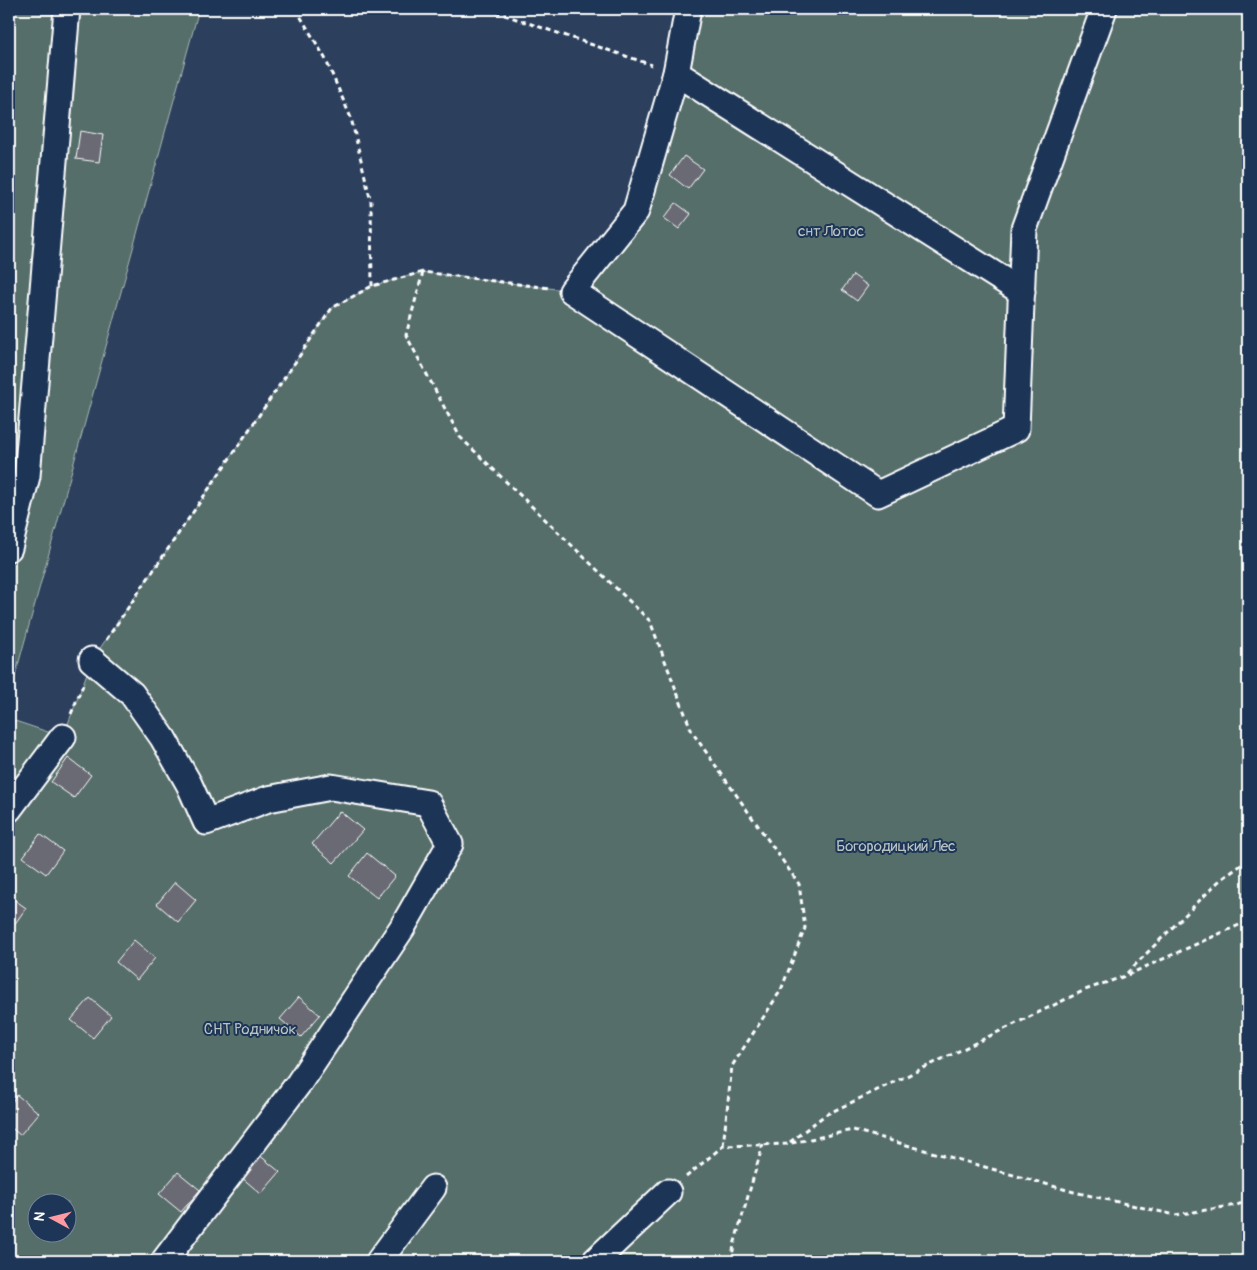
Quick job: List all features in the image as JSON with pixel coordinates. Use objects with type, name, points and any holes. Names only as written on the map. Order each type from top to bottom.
[{"type":"street","points":[[9,548],[27,476],[67,9]]},
{"type":"street","points":[[688,9],[676,73],[636,211],[572,291],[878,494],[1016,429],[1024,229],[1096,12]]},
{"type":"street","points":[[676,73],[1022,292]]},
{"type":"street","points":[[92,660],[132,694],[164,738],[189,784],[206,822],[268,799],[331,787],[428,803],[450,844],[402,928],[298,1083],[164,1261]]},
{"type":"street","points":[[9,809],[63,737]]},
{"type":"street","points":[[379,1261],[433,1188]]},
{"type":"street","points":[[595,1261],[668,1192]]},
{"type":"path","points":[[296,9],[325,58],[351,118],[371,202],[372,286]]},
{"type":"path","points":[[487,9],[676,73]]},
{"type":"path","points":[[423,272],[406,335],[460,437],[650,622],[692,732],[799,884],[805,928],[781,990],[732,1066],[723,1146]]},
{"type":"path","points":[[63,737],[92,660],[332,308],[372,286],[423,272],[572,291]]},
{"type":"path","points":[[1125,976],[1218,882],[1248,860]]},
{"type":"path","points":[[787,1144],[834,1111],[1085,990],[1125,976],[1248,921]]},
{"type":"path","points":[[668,1192],[723,1146],[787,1144],[854,1130],[1074,1192],[1175,1214],[1237,1206],[1248,1200]]},
{"type":"path","points":[[731,1261],[763,1144]]},
{"type":"green space","points":[[9,9],[199,9],[9,698]]},
{"type":"green space","name":"Богородицкий Лес","points":[[688,9],[1248,9],[1248,1261],[9,1261],[9,719],[63,737],[92,660],[332,308],[372,286],[423,272],[572,291],[636,211]]},
{"type":"building","points":[[80,131],[103,135],[99,162],[76,159]]},
{"type":"building","points":[[684,156],[703,169],[688,189],[670,175]]},
{"type":"building","points":[[676,203],[691,214],[679,229],[664,218]]},
{"type":"building","points":[[853,275],[868,286],[857,301],[842,290]]},
{"type":"building","points":[[68,758],[91,775],[74,798],[51,782]]},
{"type":"building","points":[[340,811],[363,830],[334,863],[312,844]]},
{"type":"building","points":[[40,834],[63,851],[46,874],[23,857]]},
{"type":"building","points":[[367,853],[395,876],[377,898],[349,876]]},
{"type":"building","points":[[175,882],[196,900],[178,922],[157,904]]},
{"type":"building","points":[[9,896],[26,908],[9,932]]},
{"type":"building","points":[[134,940],[155,958],[137,980],[116,962]]},
{"type":"building","points":[[299,997],[320,1015],[301,1037],[280,1019]]},
{"type":"building","points":[[90,998],[111,1016],[93,1038],[71,1020]]},
{"type":"building","points":[[17,1095],[39,1113],[20,1135],[9,1126],[9,1106]]},
{"type":"building","points":[[258,1154],[280,1172],[261,1194],[240,1176]]},
{"type":"building","points":[[178,1172],[200,1190],[181,1212],[159,1194]]},
{"type":"park label","name":"снт Лотос","points":[[831,231]]},
{"type":"park label","name":"СНТ Родничок","points":[[250,1029]]}]
